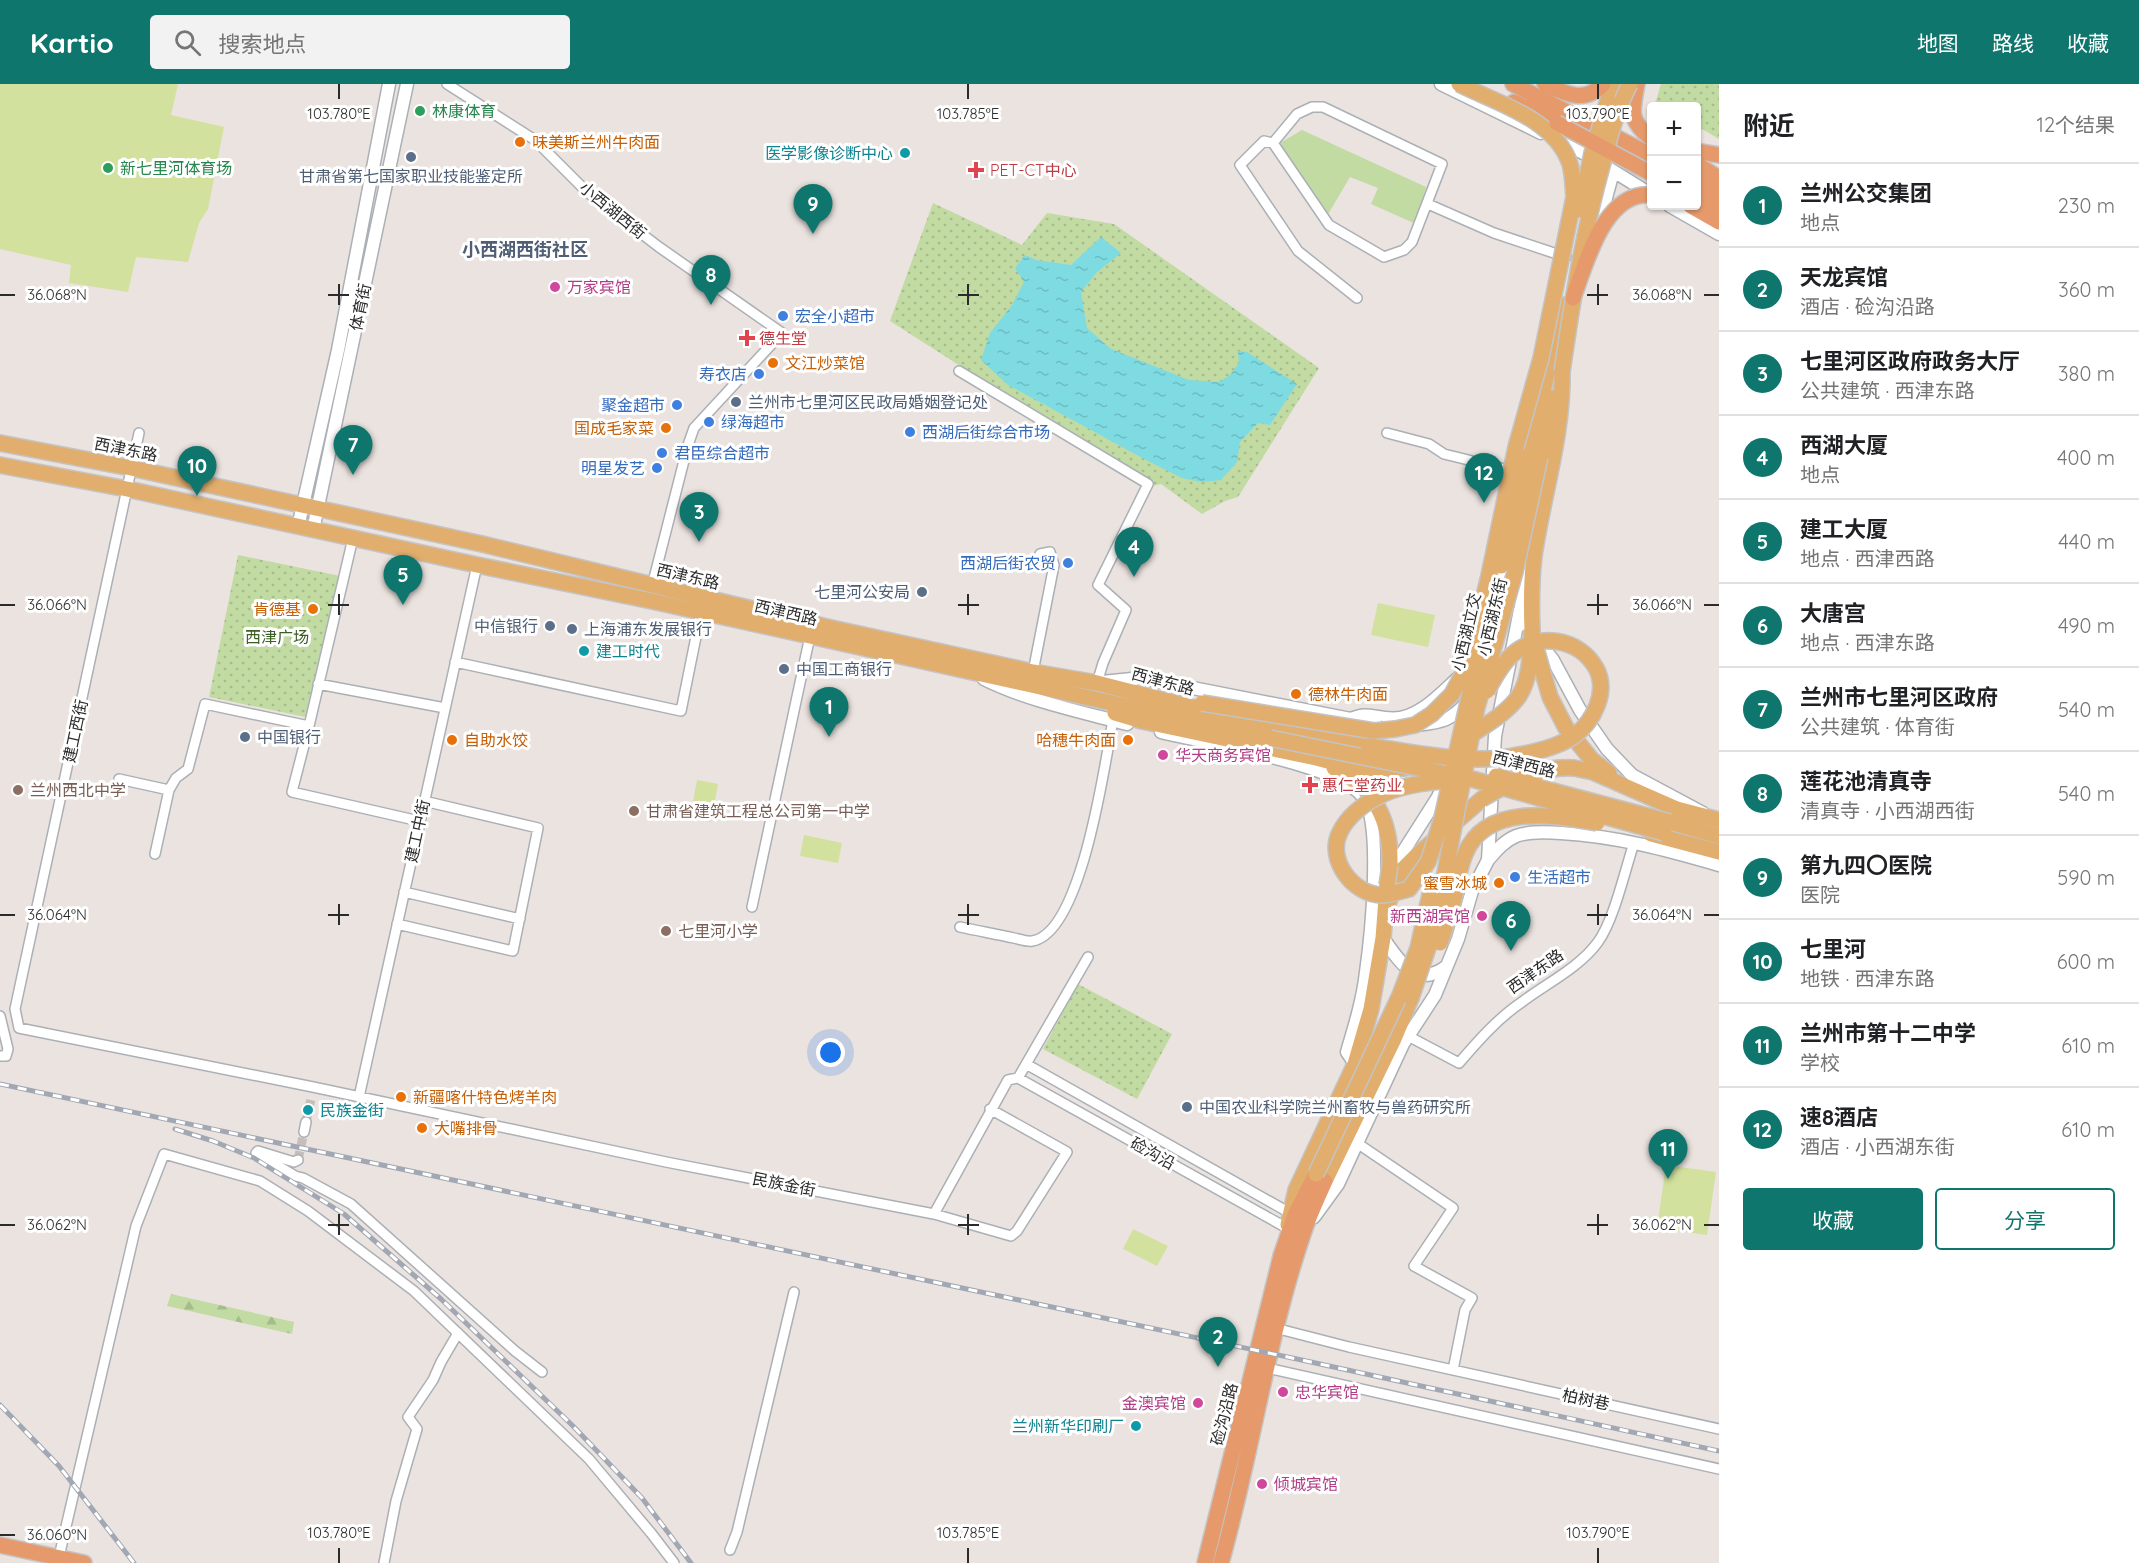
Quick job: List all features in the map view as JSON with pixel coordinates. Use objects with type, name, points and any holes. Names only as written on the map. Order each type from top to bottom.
[{"type":"highway","points":[[1476,84],[1557,123],[1647,171]]},
{"type":"highway","points":[[1513,84],[1647,153]]},
{"type":"highway","points":[[1545,84],[1575,97],[1596,92],[1603,84]]},
{"type":"highway","points":[[1637,84],[1632,114],[1636,125],[1647,135]]},
{"type":"highway","points":[[1701,152],[1719,155]]},
{"type":"highway","points":[[1701,167],[1719,178]]},
{"type":"highway","points":[[1701,183],[1719,193]]},
{"type":"highway","points":[[1568,302],[1603,224],[1612,211],[1629,200],[1647,194]]},
{"type":"highway","points":[[1701,200],[1719,207]]},
{"type":"highway","points":[[1701,201],[1719,213]]},
{"type":"highway","points":[[1697,210],[1719,222]]},
{"type":"highway","name":"硷沟沿路","points":[[1221,1563],[1242,1483],[1275,1328],[1321,1177]]},
{"type":"highway","name":"硷沟沿路","points":[[1205,1563],[1284,1245],[1295,1215],[1321,1177]]},
{"type":"highway","points":[[0,1545],[58,1560],[84,1563]]},
{"type":"main road","points":[[1200,706],[1374,731],[1395,729],[1415,724],[1432,714],[1452,694],[1466,668],[1488,580],[1516,447],[1566,256],[1574,197],[1572,173],[1563,149],[1544,128],[1459,84]]},
{"type":"main road","points":[[1321,1177],[1394,1040],[1434,930],[1476,699],[1515,572],[1568,302],[1592,153],[1613,84]]},
{"type":"main road","points":[[1075,695],[1142,722],[1316,758],[1362,770],[1407,768],[1432,759],[1494,720],[1516,702],[1526,686],[1530,668],[1534,556],[1551,475],[1568,302],[1589,213],[1619,106],[1630,84]]},
{"type":"main road","points":[[1541,358],[1568,302],[1566,256]]},
{"type":"main road","name":"小西湖立交","points":[[1442,818],[1485,628],[1568,302]]},
{"type":"main road","name":"西津东路","points":[[0,443],[131,468],[482,544],[831,628],[1033,672],[1097,683],[1368,746]]},
{"type":"main road","points":[[0,465],[127,489],[301,527]]},
{"type":"main road","name":"西津西路","points":[[301,527],[701,612],[1270,738],[1472,779],[1667,827]]},
{"type":"main road","points":[[1532,630],[1550,697],[1566,728],[1592,760],[1631,789]]},
{"type":"main road","points":[[1368,746],[1458,758],[1486,759],[1512,756],[1572,738],[1587,725],[1596,709],[1601,688],[1596,668],[1581,652],[1564,642],[1542,640],[1528,644],[1512,654],[1476,699]]},
{"type":"main road","name":"西津西路","points":[[1368,746],[1530,783],[1667,827]]},
{"type":"main road","points":[[1284,1245],[1296,1190],[1354,1064],[1371,1009],[1383,938],[1378,906],[1387,885],[1389,865],[1389,841],[1386,825],[1378,806],[1363,787],[1316,758]]},
{"type":"main road","points":[[1378,906],[1404,868],[1482,800],[1508,784],[1539,770],[1553,767],[1593,772],[1677,809],[1715,819]]},
{"type":"main road","points":[[1442,818],[1428,862],[1409,889],[1381,895],[1358,889],[1341,867],[1337,855],[1337,839],[1352,817],[1367,803],[1397,788],[1472,779]]},
{"type":"main road","points":[[1411,998],[1425,976],[1438,948],[1451,909],[1464,855],[1474,839],[1498,821],[1531,816],[1573,819],[1631,836],[1719,851]]},
{"type":"main road","points":[[1321,1177],[1418,948],[1432,888],[1442,818]]},
{"type":"main road","points":[[1667,827],[1719,836]]},
{"type":"main road","points":[[1667,827],[1719,851]]},
{"type":"street","name":"体育街","points":[[301,527],[302,505],[338,350],[389,84]]},
{"type":"street","name":"体育街","points":[[301,527],[318,508],[407,84]]},
{"type":"street","name":"小西湖西街","points":[[447,84],[535,140],[587,192],[659,247],[782,333],[694,428],[652,586]]},
{"type":"street","points":[[1441,84],[1589,156],[1647,192]]},
{"type":"street","points":[[1273,142],[1297,114],[1312,107],[1323,107],[1442,164],[1412,242],[1404,250],[1384,257],[1329,225],[1273,142],[1264,141],[1240,165],[1298,251],[1357,298]]},
{"type":"street","name":"小西湖东街","points":[[1097,683],[1142,678],[1389,727],[1439,722],[1457,715],[1476,699],[1566,256],[1589,156]]},
{"type":"street","name":"小西湖东街","points":[[1613,172],[1568,331],[1520,575],[1521,609],[1528,628],[1553,660],[1580,710],[1607,749],[1632,775],[1715,819]]},
{"type":"street","points":[[1428,204],[1494,233],[1566,256]]},
{"type":"street","points":[[1677,210],[1719,234]]},
{"type":"street","points":[[959,371],[1148,484],[1098,585],[1126,610],[1103,663],[1097,683]]},
{"type":"street","name":"建工西街","points":[[15,1009],[139,433]]},
{"type":"street","points":[[1387,433],[1429,444],[1444,454],[1522,473]]},
{"type":"street","points":[[353,538],[292,792],[420,821]]},
{"type":"street","points":[[1033,672],[1054,565],[1050,552],[1040,554]]},
{"type":"street","name":"建工中街","points":[[359,1097],[477,566]]},
{"type":"street","points":[[1488,860],[1496,736],[1521,609],[1495,605]]},
{"type":"street","points":[[455,662],[681,711],[701,612]]},
{"type":"street","points":[[752,907],[810,636]]},
{"type":"street","points":[[1347,719],[1361,713],[1395,717],[1420,709],[1485,651],[1508,639],[1527,640],[1544,649]]},
{"type":"street","points":[[971,672],[1006,690],[1088,715],[1282,760],[1319,771],[1349,785],[1363,796],[1372,818],[1378,906]]},
{"type":"street","points":[[318,684],[445,708]]},
{"type":"street","points":[[1354,1064],[1347,1052],[1366,972],[1378,906],[1404,848],[1438,797],[1476,699]]},
{"type":"street","points":[[155,854],[169,789],[176,778],[188,769],[205,704],[309,726]]},
{"type":"street","points":[[960,927],[1032,941],[1043,936],[1054,925],[1080,876],[1090,838],[1113,720]]},
{"type":"street","points":[[1282,760],[1316,758]]},
{"type":"street","points":[[118,779],[169,789]]},
{"type":"street","points":[[397,924],[513,951],[538,828],[424,801]]},
{"type":"street","points":[[1304,1230],[1338,1184],[1408,1036],[1436,995],[1458,939],[1472,891],[1488,860],[1500,846],[1516,836],[1546,832],[1631,836],[1719,865]]},
{"type":"street","name":"西津东路","points":[[1408,1036],[1459,1063],[1513,1009],[1573,967],[1598,941],[1608,923],[1631,836]]},
{"type":"street","points":[[404,892],[520,919]]},
{"type":"street","points":[[1383,938],[1404,966],[1413,972],[1426,975],[1438,973],[1448,965]]},
{"type":"street","points":[[934,1214],[990,1109],[1008,1080],[1018,1078],[1088,957]]},
{"type":"street","points":[[0,1056],[6,1056],[8,1049],[0,1014],[15,1009]]},
{"type":"street","name":"民族金街","points":[[15,1009],[19,1028],[313,1087],[666,1162],[934,1214],[1011,1236],[1017,1231],[1067,1152],[990,1109]]},
{"type":"street","name":"硷沟沿","points":[[1026,1064],[1289,1221]]},
{"type":"street","name":"硷沟沿","points":[[1018,1078],[1289,1221]]},
{"type":"street","points":[[311,1099],[313,1087]]},
{"type":"street","points":[[1357,1143],[1453,1208],[1414,1266],[1472,1298],[1465,1310],[1453,1370]]},
{"type":"street","points":[[298,1160],[294,1162],[258,1151],[256,1153],[285,1171],[351,1204],[506,1343],[542,1372]]},
{"type":"street","points":[[58,1560],[136,1226],[164,1155],[260,1181],[347,1238],[414,1291],[589,1460],[674,1563]]},
{"type":"street","points":[[730,1550],[737,1533],[794,1292]]},
{"type":"street","name":"柏树巷","points":[[1275,1328],[1719,1429]]},
{"type":"street","points":[[384,1563],[396,1501],[417,1429],[408,1417],[433,1380],[458,1333]]},
{"type":"street","points":[[1266,1368],[1719,1469]]},
{"type":"green space","name":"新七里河体育场","points":[[0,84],[178,84],[171,115],[224,127],[208,209],[199,223],[188,262],[136,257],[128,292],[69,283],[71,265],[0,249]]},
{"type":"green space","points":[[1661,84],[1719,84],[1719,139],[1701,128],[1701,102],[1656,102]]},
{"type":"green space","points":[[1302,130],[1426,187],[1416,224],[1371,204],[1378,188],[1350,177],[1327,216],[1280,143]]},
{"type":"green space","points":[[933,203],[1022,245],[1047,213],[1114,224],[1319,368],[1238,497],[1225,501],[1202,514],[1161,484],[1149,487],[890,321]]},
{"type":"green space","name":"西津广场","points":[[238,555],[345,577],[315,719],[209,697]]},
{"type":"green space","points":[[1378,603],[1435,615],[1428,647],[1371,635]]},
{"type":"green space","points":[[697,780],[718,784],[711,822],[690,818]]},
{"type":"green space","points":[[804,835],[842,843],[838,863],[800,856]]},
{"type":"green space","points":[[1078,984],[1172,1034],[1137,1099],[1043,1049]]},
{"type":"green space","points":[[1666,1165],[1716,1172],[1707,1235],[1657,1228]]},
{"type":"green space","points":[[1133,1229],[1168,1246],[1157,1266],[1123,1249]]},
{"type":"green space","points":[[171,1294],[294,1322],[292,1334],[167,1306]]},
{"type":"water","points":[[1101,237],[1121,253],[1097,272],[1081,292],[1087,328],[1111,349],[1189,380],[1219,382],[1230,375],[1239,363],[1238,351],[1247,352],[1297,384],[1270,425],[1258,423],[1240,442],[1237,462],[1221,480],[1201,482],[1182,478],[1148,461],[1008,385],[981,360],[990,333],[1012,305],[1024,282],[1015,268],[1025,255],[1036,260],[1071,265]]},
{"type":"tunnel","points":[[306,1122],[311,1099]]},
{"type":"tunnel","points":[[298,1160],[304,1132]]},
{"type":"railway","points":[[0,1084],[1297,1359],[1719,1451]]},
{"type":"railway","points":[[175,1129],[213,1141],[254,1158],[344,1214],[441,1299],[573,1426],[642,1498],[691,1563]]},
{"type":"railway","points":[[0,1405],[59,1466],[134,1563]]},
{"type":"place","name":"林康体育","points":[[420,111]]},
{"type":"place","name":"味美斯兰州牛肉面","points":[[520,142]]},
{"type":"place","name":"医学影像诊断中心","points":[[905,153]]},
{"type":"place","name":"甘肃省第七国家职业技能鉴定所","points":[[411,157]]},
{"type":"place","name":"新七里河体育场","points":[[108,168]]},
{"type":"place","name":"PET-CT中心","points":[[976,170]]},
{"type":"place","name":"第九四〇医院","points":[[813,234]]},
{"type":"place","name":"万家宾馆","points":[[555,287]]},
{"type":"place","name":"莲花池清真寺","points":[[711,305]]},
{"type":"place","name":"宏全小超市","points":[[783,316]]},
{"type":"place","name":"德生堂","points":[[747,338]]},
{"type":"place","name":"文江炒菜馆","points":[[773,363]]},
{"type":"place","name":"寿衣店","points":[[759,374]]},
{"type":"place","name":"兰州市七里河区民政局婚姻登记处","points":[[736,402]]},
{"type":"place","name":"聚金超市","points":[[677,405]]},
{"type":"place","name":"绿海超市","points":[[709,422]]},
{"type":"place","name":"国成毛家菜","points":[[666,428]]},
{"type":"place","name":"西湖后街综合市场","points":[[910,432]]},
{"type":"place","name":"君臣综合超市","points":[[662,453]]},
{"type":"place","name":"明星发艺","points":[[657,468]]},
{"type":"place","name":"兰州市七里河区政府","points":[[353,475]]},
{"type":"place","name":"七里河","points":[[197,496]]},
{"type":"place","name":"速8酒店","points":[[1484,503]]},
{"type":"place","name":"七里河区政府政务大厅","points":[[699,542]]},
{"type":"place","name":"西湖后街农贸","points":[[1068,563]]},
{"type":"place","name":"西湖大厦","points":[[1134,577]]},
{"type":"place","name":"七里河公安局","points":[[922,592]]},
{"type":"place","name":"建工大厦","points":[[403,605]]},
{"type":"place","name":"肯德基","points":[[313,609]]},
{"type":"place","name":"中信银行","points":[[550,626]]},
{"type":"place","name":"上海浦东发展银行","points":[[572,629]]},
{"type":"place","name":"建工时代","points":[[584,651]]},
{"type":"place","name":"中国工商银行","points":[[784,669]]},
{"type":"place","name":"德林牛肉面","points":[[1296,694]]},
{"type":"place","name":"中国银行","points":[[245,737]]},
{"type":"place","name":"兰州公交集团","points":[[829,737]]},
{"type":"place","name":"自助水饺","points":[[452,740]]},
{"type":"place","name":"哈穗牛肉面","points":[[1128,740]]},
{"type":"place","name":"华天商务宾馆","points":[[1163,755]]},
{"type":"place","name":"惠仁堂药业","points":[[1310,785]]},
{"type":"place","name":"兰州西北中学","points":[[18,790]]},
{"type":"place","name":"甘肃省建筑工程总公司第一中学","points":[[634,811]]},
{"type":"place","name":"生活超市","points":[[1515,877]]},
{"type":"place","name":"蜜雪冰城","points":[[1499,883]]},
{"type":"place","name":"新西湖宾馆","points":[[1482,916]]},
{"type":"place","name":"七里河小学","points":[[666,931]]},
{"type":"place","name":"大唐宫","points":[[1511,951]]},
{"type":"place","name":"新疆喀什特色烤羊肉","points":[[401,1097]]},
{"type":"place","name":"中国农业科学院兰州畜牧与兽药研究所","points":[[1187,1107]]},
{"type":"place","name":"民族金街","points":[[308,1110]]},
{"type":"place","name":"大嘴排骨","points":[[422,1128]]},
{"type":"place","name":"兰州市第十二中学","points":[[1668,1179]]},
{"type":"place","name":"天龙宾馆","points":[[1218,1367]]},
{"type":"place","name":"忠华宾馆","points":[[1283,1392]]},
{"type":"place","name":"金澳宾馆","points":[[1198,1403]]},
{"type":"place","name":"兰州新华印刷厂","points":[[1136,1426]]},
{"type":"place","name":"倾城宾馆","points":[[1262,1484]]},
{"type":"district","name":"小西湖西街社区","points":[[525,250]]}]
